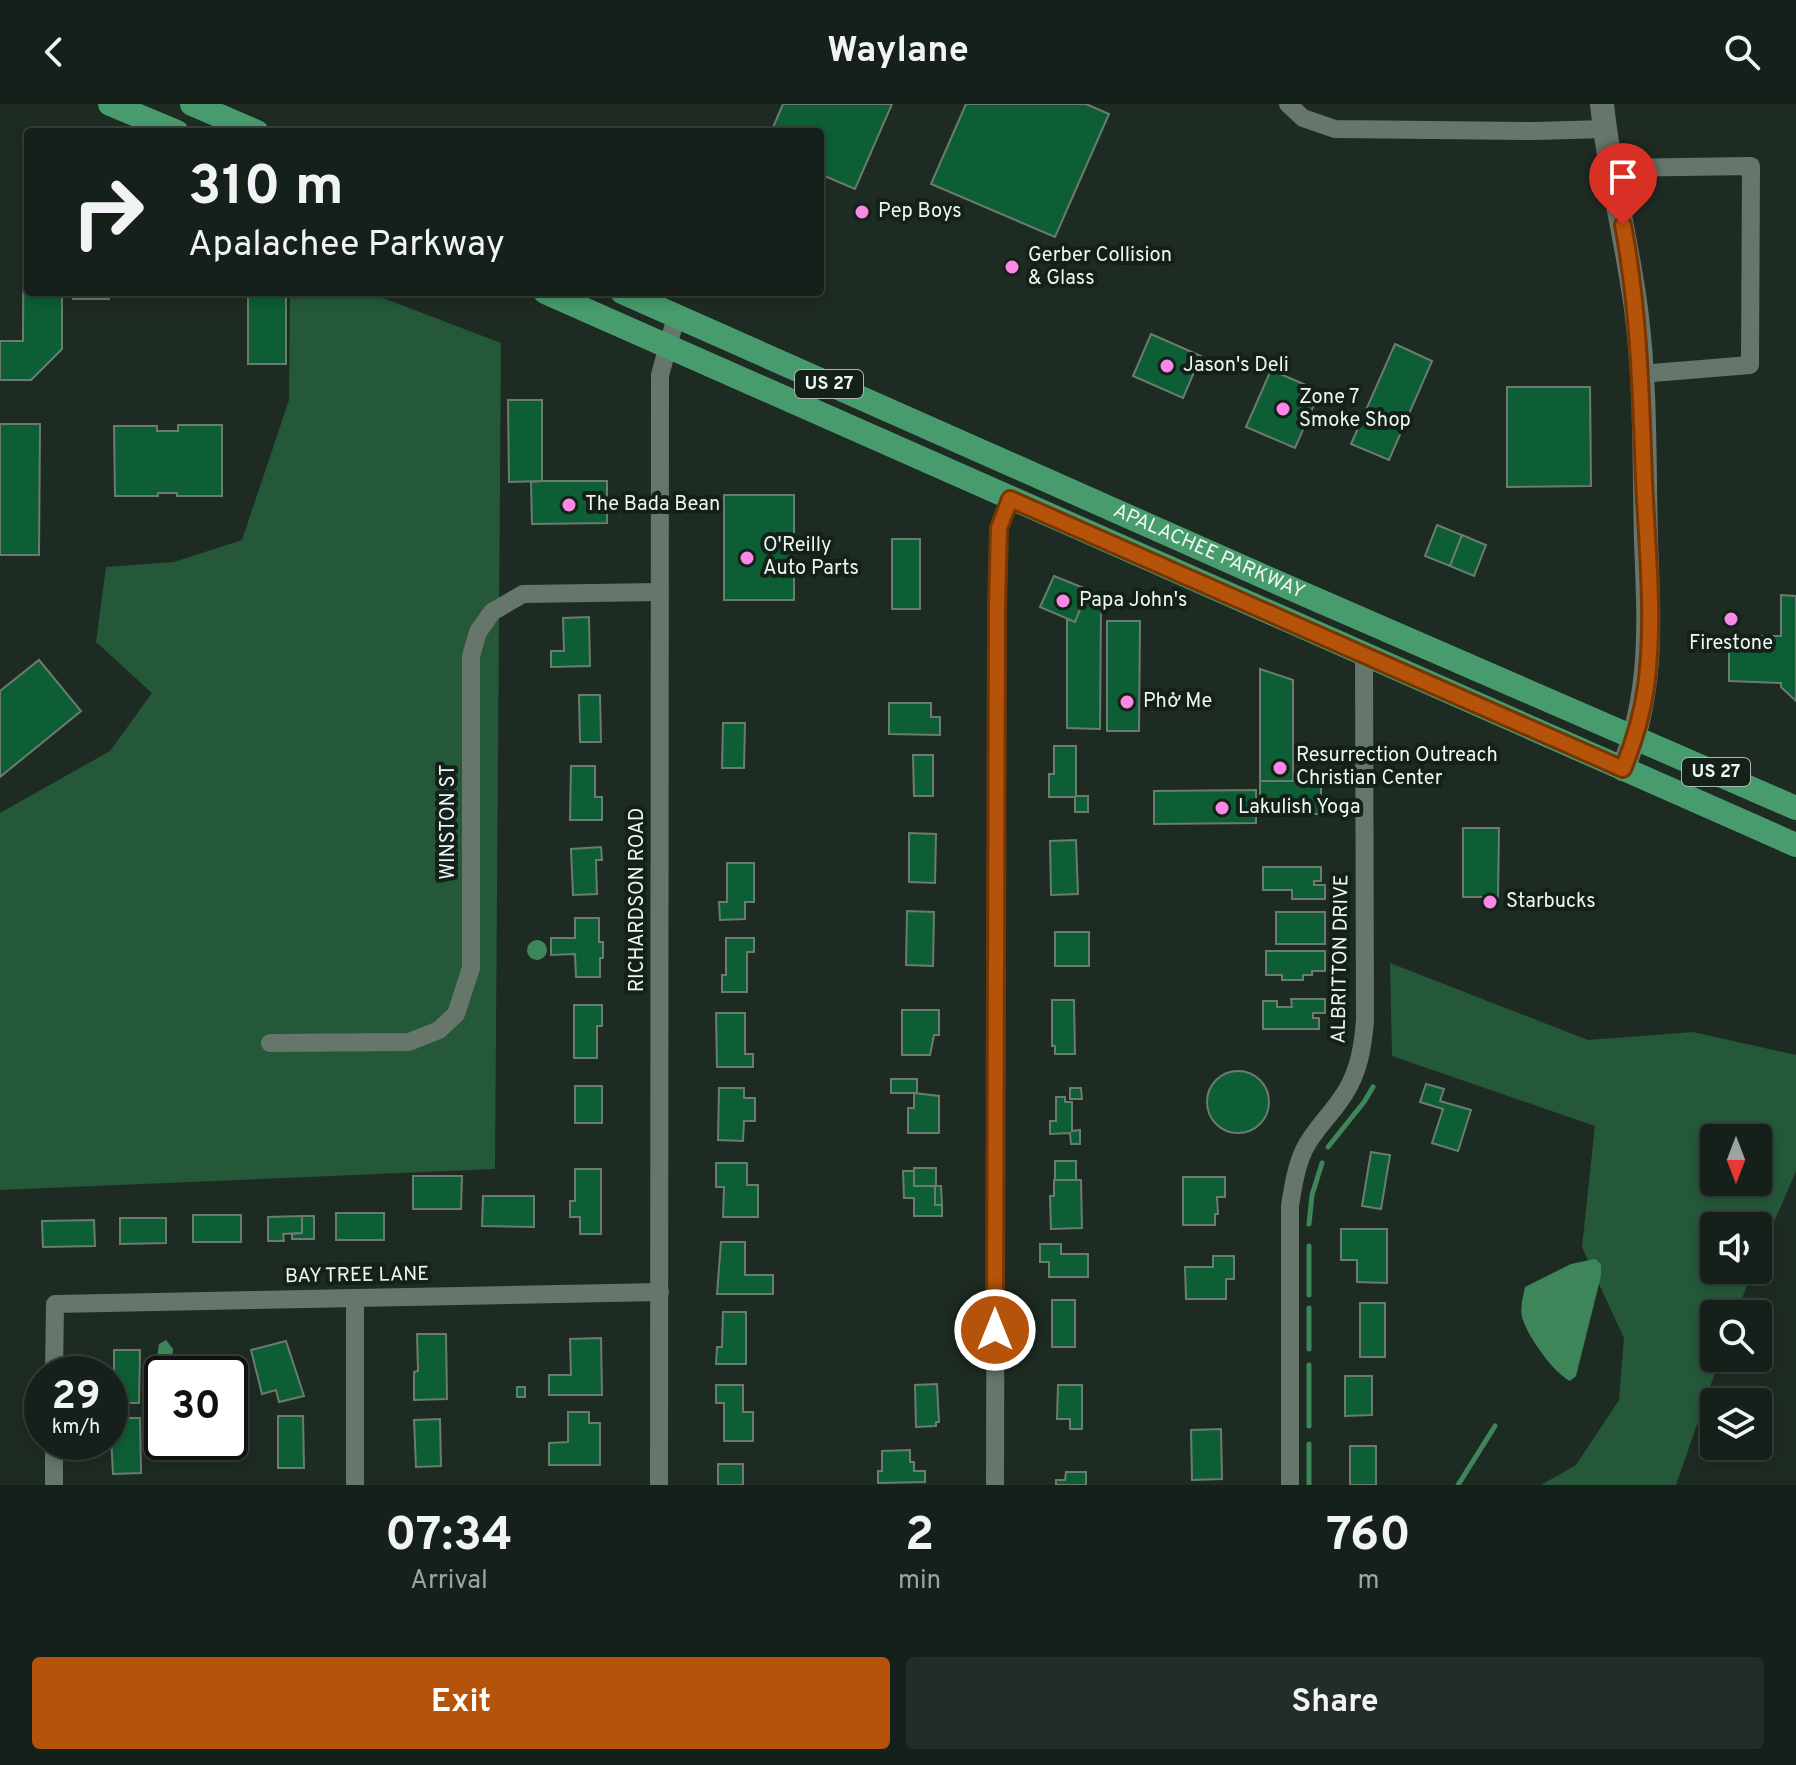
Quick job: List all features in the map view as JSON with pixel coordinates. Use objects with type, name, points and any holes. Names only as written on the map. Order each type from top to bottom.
[{"type":"main road","points":[[110,104],[167,128]]},
{"type":"main road","points":[[192,104],[248,128]]},
{"type":"main road","name":"APALACHEE PARKWAY","points":[[554,296],[1796,845]]},
{"type":"main road","name":"APALACHEE PARKWAY","points":[[631,296],[1796,808]]},
{"type":"main road","points":[[1010,499],[1027,486],[1055,483]]},
{"type":"main road","points":[[1217,589],[1255,586],[1267,578],[1276,615]]},
{"type":"street","points":[[1288,104],[1303,118],[1335,129],[1605,129]]},
{"type":"street","points":[[1602,104],[1634,298],[1640,374],[1649,626],[1646,685],[1636,737],[1623,769]]},
{"type":"street","points":[[1612,168],[1751,166],[1750,365],[1640,374]]},
{"type":"street","name":"RICHARDSON ROAD","points":[[659,1485],[660,375],[676,317]]},
{"type":"street","points":[[995,1485],[997,607],[999,528],[1010,499]]},
{"type":"street","name":"WINSTON ST","points":[[270,1043],[409,1042],[439,1030],[456,1014],[471,968],[471,656],[478,632],[492,612],[523,594],[660,592]]},
{"type":"street","name":"ALBRITTON DRIVE","points":[[1290,1485],[1290,1206],[1294,1178],[1304,1150],[1345,1093],[1356,1071],[1363,1045],[1366,989],[1364,655]]},
{"type":"street","name":"BAY TREE LANE","points":[[54,1356],[55,1304],[660,1292]]},
{"type":"street","points":[[355,1298],[355,1485]]},
{"type":"street","points":[[54,1460],[54,1485]]},
{"type":"shaded area","points":[[290,296],[378,296],[501,343],[495,1169],[0,1190],[0,813],[110,751],[152,693],[96,642],[106,567],[174,562],[242,540],[289,400]]},
{"type":"shaded area","points":[[537,940],[544,943],[547,950],[544,957],[537,960],[530,957],[527,950],[530,943]]},
{"type":"shaded area","points":[[1390,963],[1588,1040],[1693,1032],[1796,1055],[1796,1171],[1772,1227],[1772,1212],[1700,1212],[1700,1284],[1748,1284],[1741,1300],[1700,1300],[1700,1372],[1715,1372],[1710,1388],[1700,1388],[1700,1416],[1676,1485],[1541,1485],[1576,1465],[1619,1400],[1624,1338],[1582,1247],[1595,1126],[1392,1056]]},
{"type":"shaded area","points":[[1595,1259],[1601,1264],[1601,1276],[1576,1376],[1570,1381],[1549,1362],[1530,1336],[1522,1316],[1523,1295],[1525,1287],[1571,1264]]},
{"type":"shaded area","points":[[166,1340],[173,1349],[172,1356],[157,1356],[159,1344]]},
{"type":"building","points":[[783,104],[892,104],[855,189],[824,176],[824,128],[773,128]]},
{"type":"building","points":[[966,104],[1086,104],[1109,114],[1055,237],[931,184]]},
{"type":"building","points":[[24,144],[24,296],[62,296],[62,349],[31,380],[0,380],[0,341],[23,341]]},
{"type":"building","points":[[73,296],[109,296],[109,299],[73,299]]},
{"type":"building","points":[[248,296],[286,296],[286,364],[248,364]]},
{"type":"building","name":"Jason's Deli","points":[[1151,334],[1201,356],[1183,398],[1133,376]]},
{"type":"building","points":[[1395,344],[1432,361],[1389,460],[1351,444]]},
{"type":"building","name":"Zone 7 Smoke Shop","points":[[1271,370],[1320,391],[1295,448],[1246,427]]},
{"type":"building","points":[[1507,387],[1590,387],[1591,486],[1507,487]]},
{"type":"building","points":[[508,400],[542,400],[542,481],[509,482]]},
{"type":"building","points":[[0,424],[40,424],[39,555],[0,555]]},
{"type":"building","points":[[178,425],[222,425],[222,496],[158,493],[158,496],[115,496],[114,426],[157,426],[157,431],[178,431]]},
{"type":"building","points":[[607,481],[607,523],[532,524],[531,482]]},
{"type":"building","points":[[724,495],[794,495],[794,600],[724,600]]},
{"type":"building","points":[[1437,525],[1462,535],[1450,566],[1425,556]]},
{"type":"building","points":[[1462,535],[1486,545],[1474,576],[1450,566]]},
{"type":"building","points":[[892,539],[920,539],[920,609],[892,609]]},
{"type":"building","name":"Papa John's","points":[[1054,576],[1089,590],[1075,622],[1040,607]]},
{"type":"building","points":[[1086,595],[1101,604],[1100,729],[1067,728],[1067,619],[1075,622]]},
{"type":"building","points":[[1781,595],[1796,596],[1796,701],[1781,687],[1781,683],[1729,681],[1729,636],[1781,636]]},
{"type":"building","points":[[589,617],[590,666],[551,667],[551,651],[564,651],[563,618]]},
{"type":"building","points":[[1107,621],[1140,621],[1139,731],[1107,731]]},
{"type":"building","points":[[39,660],[81,711],[0,777],[0,691]]},
{"type":"building","points":[[1260,669],[1293,680],[1293,781],[1260,781]]},
{"type":"building","points":[[579,695],[600,695],[601,742],[580,742]]},
{"type":"building","points":[[889,703],[931,703],[931,717],[940,717],[940,735],[889,734]]},
{"type":"building","points":[[723,723],[745,723],[744,768],[722,768]]},
{"type":"building","points":[[1054,746],[1076,746],[1076,796],[1088,796],[1088,812],[1075,812],[1075,797],[1049,797],[1049,774],[1054,774]]},
{"type":"building","points":[[913,755],[933,755],[933,796],[914,796]]},
{"type":"building","points":[[571,766],[595,766],[595,797],[602,797],[602,820],[570,820]]},
{"type":"building","points":[[1260,781],[1321,781],[1321,814],[1260,814]]},
{"type":"building","points":[[1256,790],[1256,823],[1154,824],[1154,791]]},
{"type":"building","points":[[1463,828],[1499,828],[1498,897],[1463,897]]},
{"type":"building","points":[[909,833],[936,834],[935,883],[909,882]]},
{"type":"building","points":[[1076,840],[1078,894],[1051,895],[1050,841]]},
{"type":"building","points":[[601,847],[602,860],[596,860],[597,894],[573,895],[571,849]]},
{"type":"building","points":[[727,863],[754,863],[754,902],[745,902],[745,919],[720,920],[719,902],[727,902]]},
{"type":"building","points":[[1263,867],[1321,867],[1321,881],[1314,881],[1314,885],[1325,885],[1325,899],[1292,899],[1292,890],[1263,890]]},
{"type":"building","points":[[907,911],[934,912],[933,966],[906,965]]},
{"type":"building","points":[[1276,912],[1325,912],[1325,944],[1276,944]]},
{"type":"building","points":[[575,918],[599,918],[599,942],[603,942],[600,977],[576,977],[575,954],[551,955],[551,938],[575,938]]},
{"type":"building","points":[[1055,932],[1089,932],[1089,966],[1055,966]]},
{"type":"building","points":[[726,938],[754,938],[754,952],[747,952],[747,992],[722,992],[722,975],[726,975]]},
{"type":"building","points":[[1266,951],[1325,951],[1325,971],[1312,971],[1312,975],[1303,975],[1303,980],[1282,980],[1282,975],[1266,975]]},
{"type":"building","points":[[1291,999],[1325,999],[1325,1013],[1313,1013],[1313,1018],[1319,1018],[1319,1029],[1263,1029],[1263,1001],[1277,1001],[1277,1007],[1292,1007]]},
{"type":"building","points":[[1052,1000],[1074,1000],[1075,1054],[1055,1054],[1055,1046],[1052,1046]]},
{"type":"building","points":[[574,1005],[602,1005],[602,1026],[597,1026],[597,1058],[574,1058]]},
{"type":"building","points":[[902,1010],[939,1010],[939,1035],[934,1035],[930,1055],[902,1055]]},
{"type":"building","points":[[716,1013],[745,1013],[745,1054],[753,1054],[753,1067],[717,1067]]},
{"type":"building","points":[[1238,1071],[1260,1080],[1269,1102],[1260,1124],[1238,1133],[1216,1124],[1207,1102],[1216,1080]]},
{"type":"building","points":[[891,1079],[917,1079],[917,1093],[891,1093]]},
{"type":"building","points":[[1426,1084],[1444,1089],[1440,1101],[1471,1110],[1458,1151],[1432,1143],[1443,1109],[1420,1102]]},
{"type":"building","points":[[575,1086],[602,1086],[602,1123],[575,1123]]},
{"type":"building","points":[[719,1088],[744,1088],[744,1098],[755,1098],[755,1121],[744,1121],[743,1141],[718,1140]]},
{"type":"building","points":[[1070,1088],[1081,1088],[1082,1099],[1070,1099]]},
{"type":"building","points":[[914,1093],[939,1096],[939,1133],[908,1133],[908,1108],[914,1108]]},
{"type":"building","points":[[1056,1097],[1065,1097],[1065,1102],[1072,1102],[1072,1131],[1080,1130],[1080,1144],[1071,1144],[1070,1133],[1050,1134],[1050,1121],[1056,1121]]},
{"type":"building","points":[[1371,1152],[1390,1155],[1381,1209],[1362,1206]]},
{"type":"building","points":[[1055,1161],[1076,1161],[1076,1180],[1055,1180]]},
{"type":"building","points":[[716,1163],[747,1163],[747,1185],[758,1185],[758,1217],[723,1217],[724,1187],[716,1187]]},
{"type":"building","points":[[914,1168],[936,1168],[936,1186],[914,1186]]},
{"type":"building","points":[[575,1169],[601,1169],[601,1234],[580,1234],[580,1217],[570,1217],[570,1201],[575,1201]]},
{"type":"building","points":[[903,1171],[914,1171],[914,1186],[935,1186],[935,1205],[942,1205],[942,1216],[914,1216],[914,1198],[904,1198]]},
{"type":"building","points":[[413,1176],[462,1176],[461,1209],[413,1209]]},
{"type":"building","points":[[1183,1177],[1225,1177],[1225,1197],[1217,1197],[1215,1225],[1183,1225]]},
{"type":"building","points":[[1054,1180],[1081,1180],[1082,1228],[1051,1229],[1050,1196],[1054,1196]]},
{"type":"building","points":[[935,1186],[941,1186],[942,1205],[935,1205]]},
{"type":"building","points":[[483,1196],[534,1196],[534,1227],[482,1226]]},
{"type":"building","points":[[336,1213],[384,1213],[384,1240],[336,1240]]},
{"type":"building","points":[[193,1215],[241,1215],[241,1242],[193,1242]]},
{"type":"building","points":[[302,1216],[302,1233],[283,1234],[284,1241],[268,1241],[268,1217]]},
{"type":"building","points":[[302,1216],[314,1216],[314,1239],[292,1239],[292,1234],[302,1233]]},
{"type":"building","points":[[120,1218],[166,1218],[166,1243],[120,1244]]},
{"type":"building","points":[[94,1220],[95,1246],[43,1247],[42,1221]]},
{"type":"building","points":[[1341,1229],[1387,1229],[1387,1283],[1357,1282],[1357,1260],[1341,1260]]},
{"type":"building","points":[[721,1242],[745,1242],[745,1275],[773,1275],[773,1294],[717,1294]]},
{"type":"building","points":[[1040,1244],[1061,1244],[1061,1254],[1088,1254],[1088,1277],[1049,1277],[1049,1262],[1040,1262]]},
{"type":"building","points":[[1213,1256],[1234,1256],[1234,1279],[1226,1279],[1226,1299],[1186,1299],[1185,1267],[1213,1267]]},
{"type":"building","points":[[1052,1300],[1075,1300],[1075,1347],[1052,1347]]},
{"type":"building","points":[[1360,1303],[1385,1303],[1385,1357],[1360,1357]]},
{"type":"building","points":[[723,1312],[746,1312],[746,1364],[716,1364],[717,1347],[722,1347]]},
{"type":"building","points":[[417,1334],[446,1334],[447,1399],[414,1400],[414,1372],[418,1371]]},
{"type":"building","points":[[601,1338],[602,1395],[549,1395],[549,1375],[571,1375],[570,1339]]},
{"type":"building","points":[[286,1341],[304,1396],[279,1402],[276,1390],[262,1394],[251,1350]]},
{"type":"building","points":[[114,1350],[140,1350],[139,1403],[128,1403],[128,1356],[114,1356]]},
{"type":"building","points":[[1345,1376],[1372,1376],[1372,1415],[1345,1416]]},
{"type":"building","points":[[937,1384],[939,1422],[936,1426],[916,1427],[915,1385]]},
{"type":"building","points":[[716,1385],[743,1385],[743,1412],[753,1412],[753,1441],[724,1441],[724,1403],[716,1403]]},
{"type":"building","points":[[1058,1385],[1082,1385],[1082,1429],[1070,1429],[1070,1419],[1057,1419]]},
{"type":"building","points":[[517,1387],[525,1387],[525,1397],[517,1397]]},
{"type":"building","points":[[568,1412],[589,1412],[589,1423],[600,1423],[600,1465],[549,1465],[549,1443],[568,1442]]},
{"type":"building","points":[[278,1416],[303,1416],[304,1468],[278,1468]]},
{"type":"building","points":[[128,1418],[140,1418],[141,1473],[113,1474],[112,1460],[128,1460]]},
{"type":"building","points":[[440,1419],[441,1466],[416,1467],[414,1420]]},
{"type":"building","points":[[1221,1429],[1222,1479],[1192,1480],[1191,1430]]},
{"type":"building","points":[[1350,1446],[1376,1446],[1376,1485],[1350,1485]]},
{"type":"building","points":[[910,1450],[914,1471],[925,1471],[925,1482],[878,1483],[878,1471],[882,1471],[882,1451]]},
{"type":"building","points":[[718,1464],[743,1464],[743,1485],[718,1485]]},
{"type":"building","points":[[1066,1472],[1086,1472],[1086,1485],[1056,1485],[1056,1480],[1065,1480]]},
{"type":"waterway","points":[[1328,1147],[1373,1087]]},
{"type":"waterway","points":[[1309,1224],[1312,1195],[1322,1163]]},
{"type":"waterway","points":[[1309,1246],[1309,1295]]},
{"type":"waterway","points":[[1309,1308],[1309,1349]]},
{"type":"waterway","points":[[1309,1365],[1309,1426]]},
{"type":"waterway","points":[[1458,1485],[1495,1426]]},
{"type":"waterway","points":[[1309,1444],[1309,1485]]},
{"type":"place","name":"Pep Boys","points":[[862,212]]},
{"type":"place","name":"Gerber Collision & Glass","points":[[1012,267]]},
{"type":"place","name":"Jason's Deli","points":[[1167,366]]},
{"type":"place","name":"Zone 7 Smoke Shop","points":[[1283,409]]},
{"type":"place","name":"The Bada Bean","points":[[569,505]]},
{"type":"place","name":"O'Reilly Auto Parts","points":[[747,558]]},
{"type":"place","name":"Papa John's","points":[[1063,601]]},
{"type":"place","name":"Firestone","points":[[1731,619]]},
{"type":"place","name":"Phở Me","points":[[1127,702]]},
{"type":"place","name":"Resurrection Outreach Christian Center","points":[[1280,768]]},
{"type":"place","name":"Lakulish Yoga","points":[[1222,808]]},
{"type":"place","name":"Starbucks","points":[[1490,902]]},
{"type":"route","points":[[995,1330],[994,805],[997,607],[999,528],[1010,499],[1623,769],[1636,737],[1646,685],[1649,626],[1640,374],[1636,313],[1623,225]]}]
